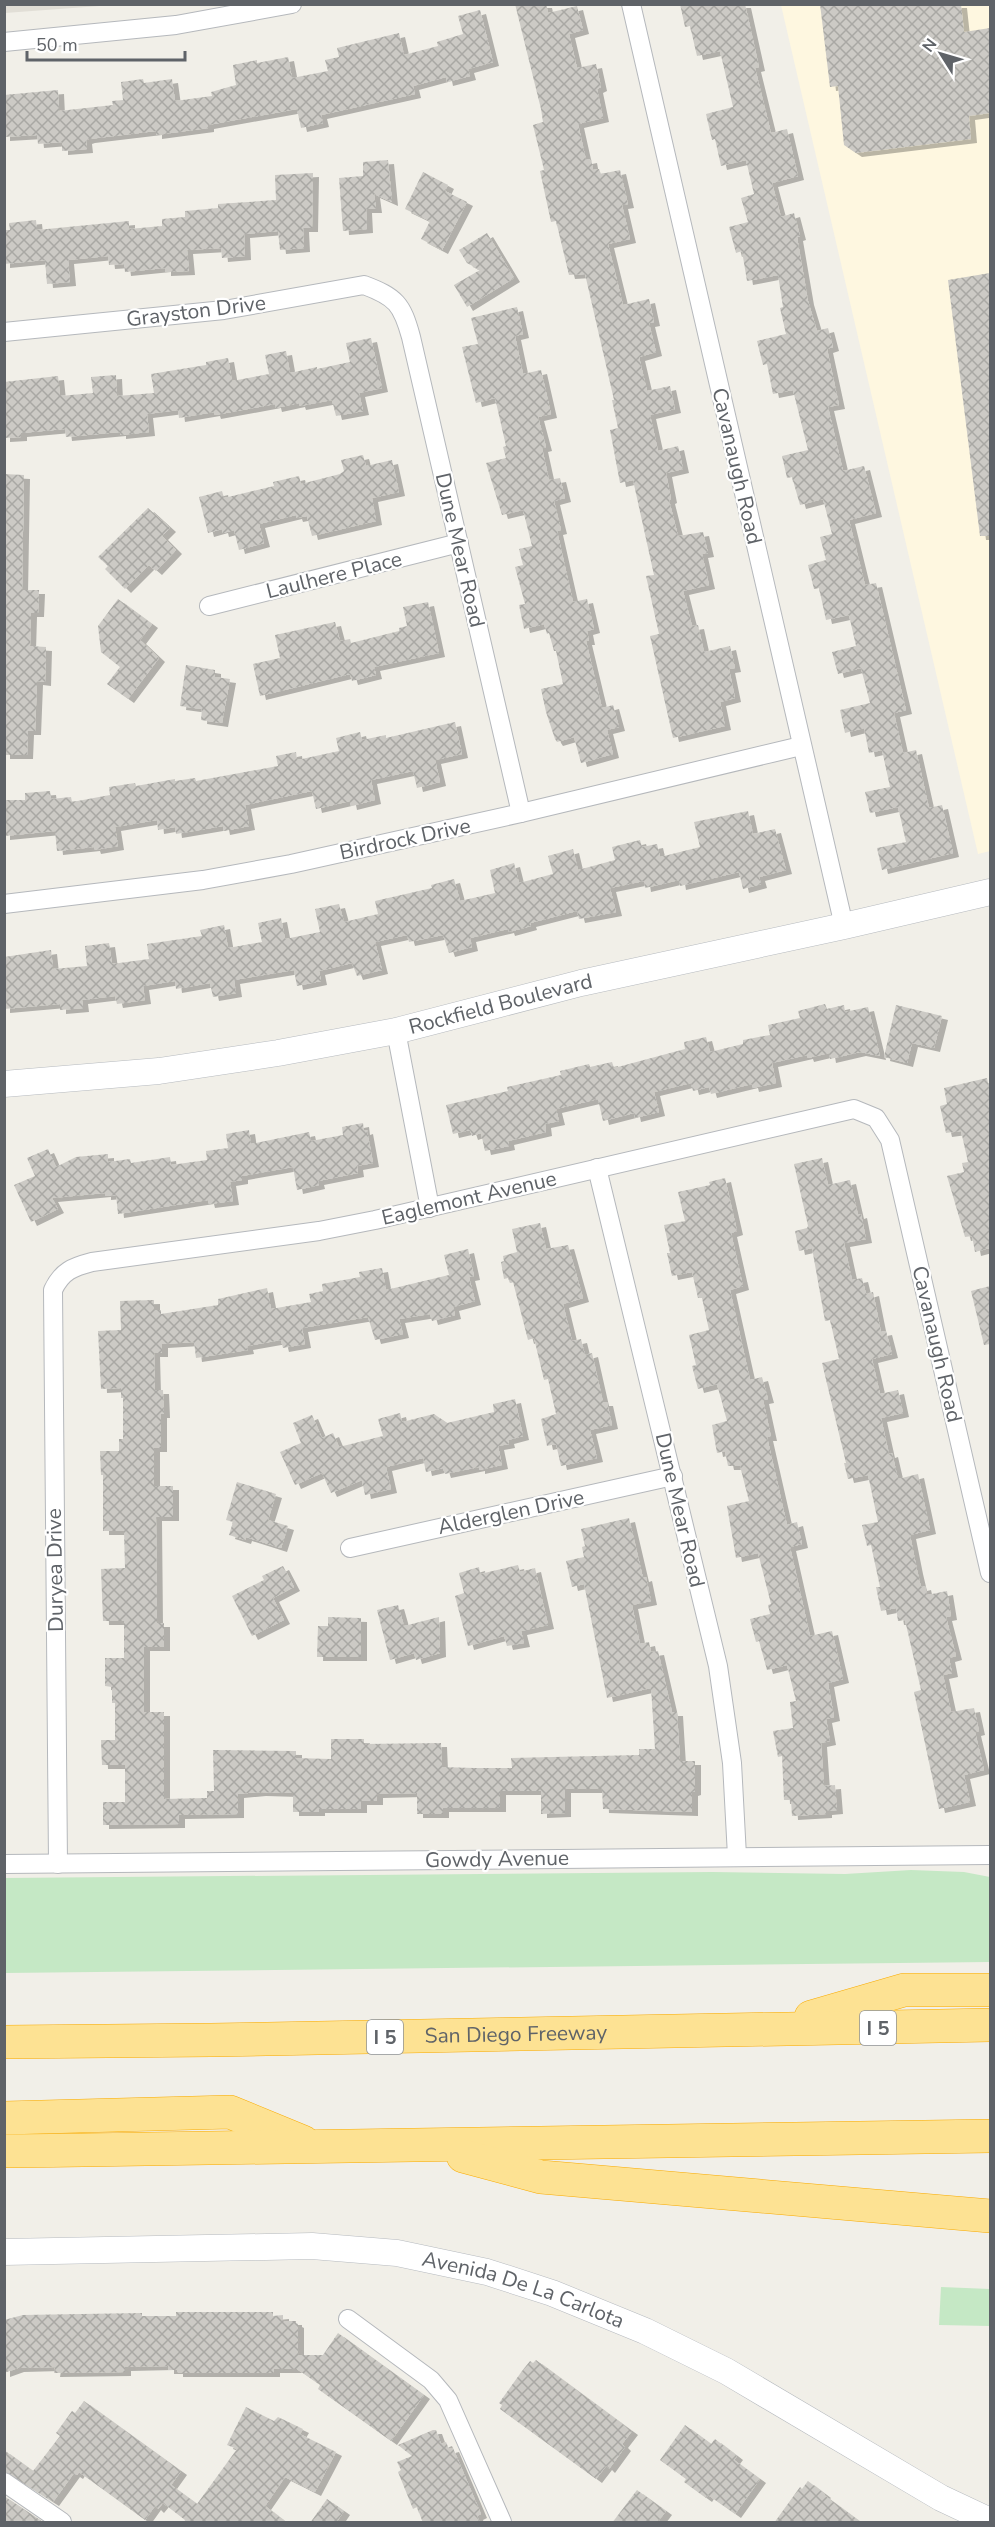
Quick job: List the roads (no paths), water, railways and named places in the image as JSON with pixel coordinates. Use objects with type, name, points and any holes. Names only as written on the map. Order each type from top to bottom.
[{"type":"highway","points":[[766,2030],[904,1990],[990,1990]]},
{"type":"highway","name":"San Diego Freeway","points":[[4,2042],[990,2025]]},
{"type":"highway","points":[[4,2118],[230,2112],[315,2148]]},
{"type":"highway","points":[[4,2151],[430,2147],[616,2141],[990,2136]]},
{"type":"highway","points":[[430,2147],[541,2177],[990,2216]]},
{"type":"main road","name":"Rockfield Boulevard","points":[[4,1084],[159,1071],[279,1053],[396,1031],[580,983],[990,892]]},
{"type":"main road","name":"Avenida De La Carlota","points":[[4,2252],[312,2246],[397,2253],[488,2272],[552,2293],[645,2331],[696,2356],[726,2371],[941,2498],[990,2521]]},
{"type":"street","points":[[4,42],[176,25],[292,4]]},
{"type":"street","name":"Cavanaugh Road","points":[[631,4],[844,926]]},
{"type":"street","name":"Grayston Drive","points":[[4,332],[224,310],[364,285],[385,293]]},
{"type":"street","name":"Dune Mear Road","points":[[385,293],[404,311],[521,813]]},
{"type":"street","name":"Laulhere Place","points":[[209,606],[459,543]]},
{"type":"street","name":"Birdrock Drive","points":[[4,904],[214,878],[291,864],[521,813],[801,746]]},
{"type":"street","points":[[396,1031],[430,1208]]},
{"type":"street","name":"Eaglemont Avenue","points":[[60,1277],[74,1267],[92,1262],[319,1231],[430,1208],[854,1109],[876,1118]]},
{"type":"street","name":"Cavanaugh Road","points":[[876,1118],[890,1140],[990,1573]]},
{"type":"street","name":"Dune Mear Road","points":[[597,1168],[723,1691],[732,1764],[737,1856]]},
{"type":"street","name":"Duryea Drive","points":[[58,1864],[52,1310],[53,1290],[60,1277]]},
{"type":"street","name":"Alderglen Drive","points":[[350,1548],[673,1476]]},
{"type":"street","name":"Gowdy Avenue","points":[[4,1864],[990,1855]]},
{"type":"street","points":[[348,2319],[431,2380],[448,2400],[502,2523]]},
{"type":"street","points":[[4,2482],[62,2523]]}]
